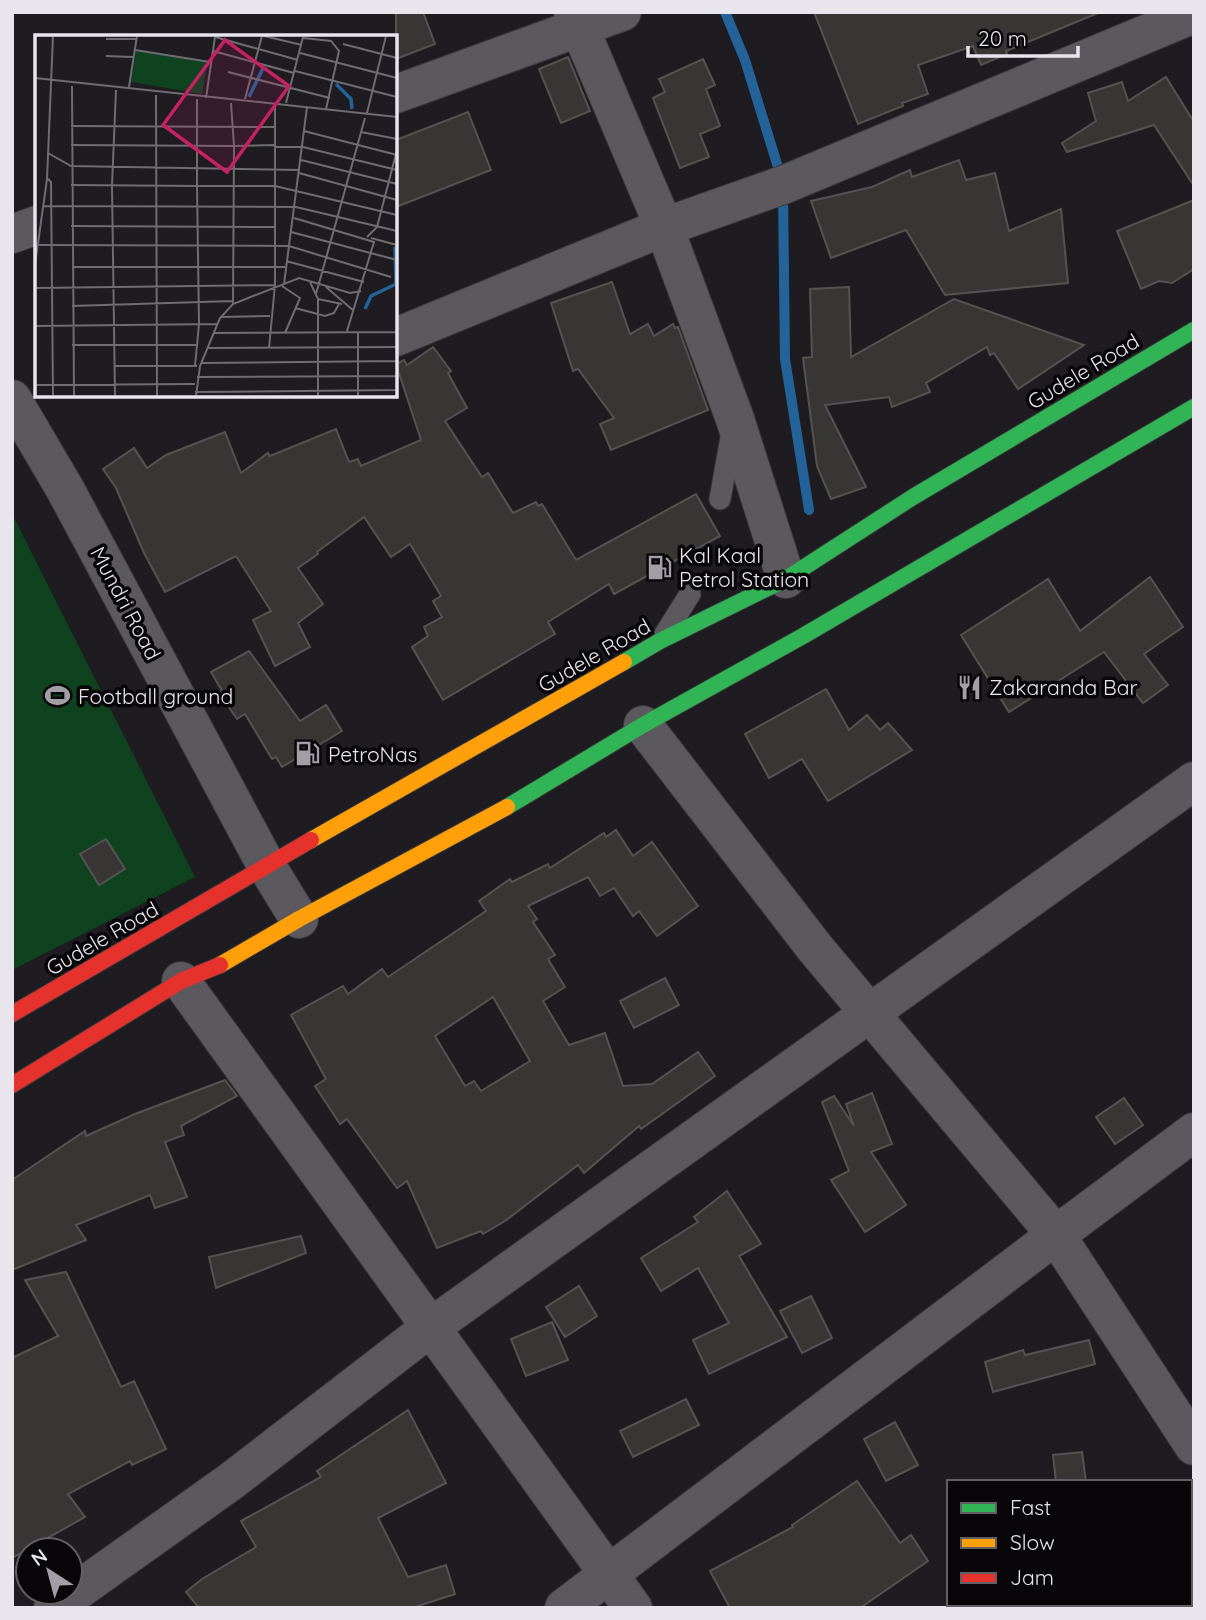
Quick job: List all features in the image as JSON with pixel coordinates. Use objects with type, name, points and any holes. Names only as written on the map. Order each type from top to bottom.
[{"type":"highway","name":"Gudele Road","points":[[12,1013],[660,641],[786,579],[913,497],[1194,330]]},
{"type":"highway","points":[[12,1085],[181,981],[225,963],[299,919],[511,805],[643,725],[803,636],[1194,407]]},
{"type":"street","points":[[397,94],[576,20],[622,12]]},
{"type":"street","points":[[397,337],[664,227],[783,185],[1194,14]]},
{"type":"street","points":[[576,20],[664,227],[735,419],[786,579]]},
{"type":"street","points":[[12,234],[35,226]]},
{"type":"street","name":"Mundri Road","points":[[14,407],[65,489],[266,865],[299,919]]},
{"type":"street","points":[[643,725],[815,948],[1056,1235],[1194,1446]]},
{"type":"street","points":[[53,1608],[230,1482],[431,1328],[1194,781]]},
{"type":"street","points":[[181,981],[633,1608]]},
{"type":"street","points":[[565,1608],[1194,1132]]},
{"type":"lane","points":[[720,499],[735,419]]},
{"type":"lane","points":[[660,641],[690,594]]},
{"type":"green space","name":"Football ground","points":[[12,514],[195,877],[12,970]]},
{"type":"building","points":[[396,12],[423,12],[435,44],[397,59]]},
{"type":"building","points":[[814,12],[1098,13],[1006,51],[1007,54],[981,65],[973,46],[918,65],[928,94],[858,124]]},
{"type":"building","points":[[568,57],[590,111],[561,123],[539,69]]},
{"type":"building","points":[[703,59],[715,85],[706,89],[720,126],[700,134],[709,157],[680,168],[653,98],[665,92],[659,79]]},
{"type":"building","points":[[1166,77],[1194,122],[1194,186],[1154,125],[1067,152],[1062,143],[1096,121],[1088,93],[1122,82],[1128,101]]},
{"type":"building","points":[[468,112],[491,170],[397,207],[397,140]]},
{"type":"building","points":[[959,160],[966,180],[995,173],[1009,231],[1061,209],[1068,283],[945,295],[906,230],[831,258],[811,201],[872,187],[910,170],[912,177]]},
{"type":"building","points":[[1194,200],[1194,269],[1172,283],[1159,281],[1141,289],[1117,231]]},
{"type":"building","points":[[612,282],[630,334],[648,324],[654,336],[673,324],[675,328],[678,327],[708,410],[611,450],[600,424],[614,418],[578,369],[573,371],[551,303]]},
{"type":"building","points":[[849,287],[851,357],[954,299],[1084,345],[1018,389],[994,353],[990,355],[987,347],[926,383],[930,392],[892,407],[889,397],[825,405],[866,487],[831,499],[817,466],[803,358],[812,357],[810,289]]},
{"type":"building","points":[[433,347],[451,371],[448,373],[467,408],[445,421],[482,477],[488,473],[513,513],[536,502],[538,506],[542,504],[576,560],[696,494],[720,536],[614,594],[609,584],[548,622],[555,634],[443,700],[412,647],[428,636],[424,627],[442,617],[433,601],[441,596],[410,544],[391,557],[364,517],[298,568],[323,604],[298,623],[310,647],[275,666],[253,620],[271,611],[236,556],[165,592],[144,553],[116,488],[103,469],[134,448],[147,468],[166,455],[225,432],[241,473],[268,453],[270,456],[336,429],[349,462],[358,459],[361,466],[421,440],[397,367],[397,364],[404,360],[407,365]]},
{"type":"building","points":[[1150,577],[1183,627],[1144,654],[1168,685],[1143,703],[1104,652],[1009,712],[961,635],[1048,579],[1080,631]]},
{"type":"building","points":[[249,651],[300,721],[326,705],[342,731],[282,767],[276,757],[272,759],[245,714],[237,719],[219,693],[222,691],[211,672]]},
{"type":"building","points":[[826,689],[849,730],[867,715],[880,730],[888,723],[912,750],[828,801],[802,759],[769,778],[745,734]]},
{"type":"building","points":[[616,830],[633,856],[652,842],[698,906],[657,936],[639,911],[633,916],[614,888],[600,896],[588,877],[528,906],[537,919],[533,922],[555,955],[548,959],[565,987],[543,1001],[569,1045],[605,1033],[623,1086],[652,1084],[698,1052],[715,1076],[641,1129],[639,1126],[584,1173],[578,1165],[505,1221],[483,1234],[481,1231],[437,1248],[407,1181],[397,1188],[347,1119],[340,1124],[315,1086],[326,1079],[291,1015],[343,986],[348,994],[382,969],[388,977],[486,911],[479,901],[510,879],[512,882],[548,864],[550,868],[604,833],[606,837]],"holes":[[[493,997],[530,1061],[481,1091],[474,1081],[465,1086],[435,1036]]]},
{"type":"building","points":[[106,839],[125,869],[99,885],[80,854]]},
{"type":"building","points":[[665,978],[679,1005],[634,1028],[620,1001]]},
{"type":"building","points":[[225,1080],[237,1096],[181,1126],[184,1135],[165,1142],[187,1197],[155,1208],[150,1195],[76,1225],[86,1240],[12,1270],[12,1180],[85,1131],[86,1136]]},
{"type":"building","points":[[872,1093],[892,1144],[871,1152],[906,1205],[865,1232],[831,1180],[849,1171],[822,1102],[834,1096],[854,1126],[846,1104]]},
{"type":"building","points":[[1124,1098],[1143,1125],[1115,1144],[1096,1117]]},
{"type":"building","points":[[727,1191],[761,1244],[739,1256],[787,1337],[709,1374],[693,1340],[729,1323],[698,1268],[661,1291],[641,1258],[698,1222],[694,1217]]},
{"type":"building","points":[[301,1236],[306,1253],[216,1288],[209,1257]]},
{"type":"building","points":[[66,1272],[121,1387],[134,1381],[166,1449],[132,1465],[130,1461],[68,1494],[85,1517],[51,1536],[14,1536],[12,1558],[12,1358],[58,1336],[25,1280]]},
{"type":"building","points":[[579,1286],[597,1316],[565,1337],[546,1307]]},
{"type":"building","points":[[811,1296],[832,1338],[802,1353],[780,1311]]},
{"type":"building","points":[[552,1322],[568,1360],[526,1376],[511,1339]]},
{"type":"building","points":[[1089,1340],[1095,1364],[993,1392],[985,1362],[1023,1350],[1025,1355]]},
{"type":"building","points":[[686,1399],[699,1425],[633,1457],[620,1431]]},
{"type":"building","points":[[408,1410],[446,1483],[378,1518],[408,1577],[446,1565],[455,1594],[412,1608],[199,1608],[186,1592],[202,1579],[256,1547],[241,1521],[321,1477],[317,1471]]},
{"type":"building","points":[[895,1422],[918,1465],[886,1481],[864,1439]]},
{"type":"building","points":[[1082,1452],[1086,1480],[1056,1480],[1053,1455]]},
{"type":"building","points":[[857,1481],[900,1543],[911,1535],[928,1561],[860,1608],[730,1608],[710,1571],[793,1527],[792,1525]]},
{"type":"waterway","points":[[725,12],[745,60],[781,177]]},
{"type":"waterway","points":[[783,193],[785,359],[809,510]]},
{"type":"traffic: fast","points":[[624,662],[660,641],[786,579],[913,497],[1194,330]]},
{"type":"traffic: fast","points":[[507,807],[643,725],[803,636],[1194,407]]},
{"type":"traffic: slow","points":[[311,840],[624,662]]},
{"type":"traffic: slow","points":[[220,965],[299,919],[507,807]]},
{"type":"traffic: jam","points":[[12,1014],[311,840]]},
{"type":"traffic: jam","points":[[12,1085],[181,981],[220,965]]},
{"type":"place","name":"Kal Kaal Petrol Station","points":[[659,567]]},
{"type":"place","name":"Zakaranda Bar","points":[[969,687]]},
{"type":"place","name":"Football ground","points":[[58,696]]},
{"type":"place","name":"PetroNas","points":[[308,754]]}]
